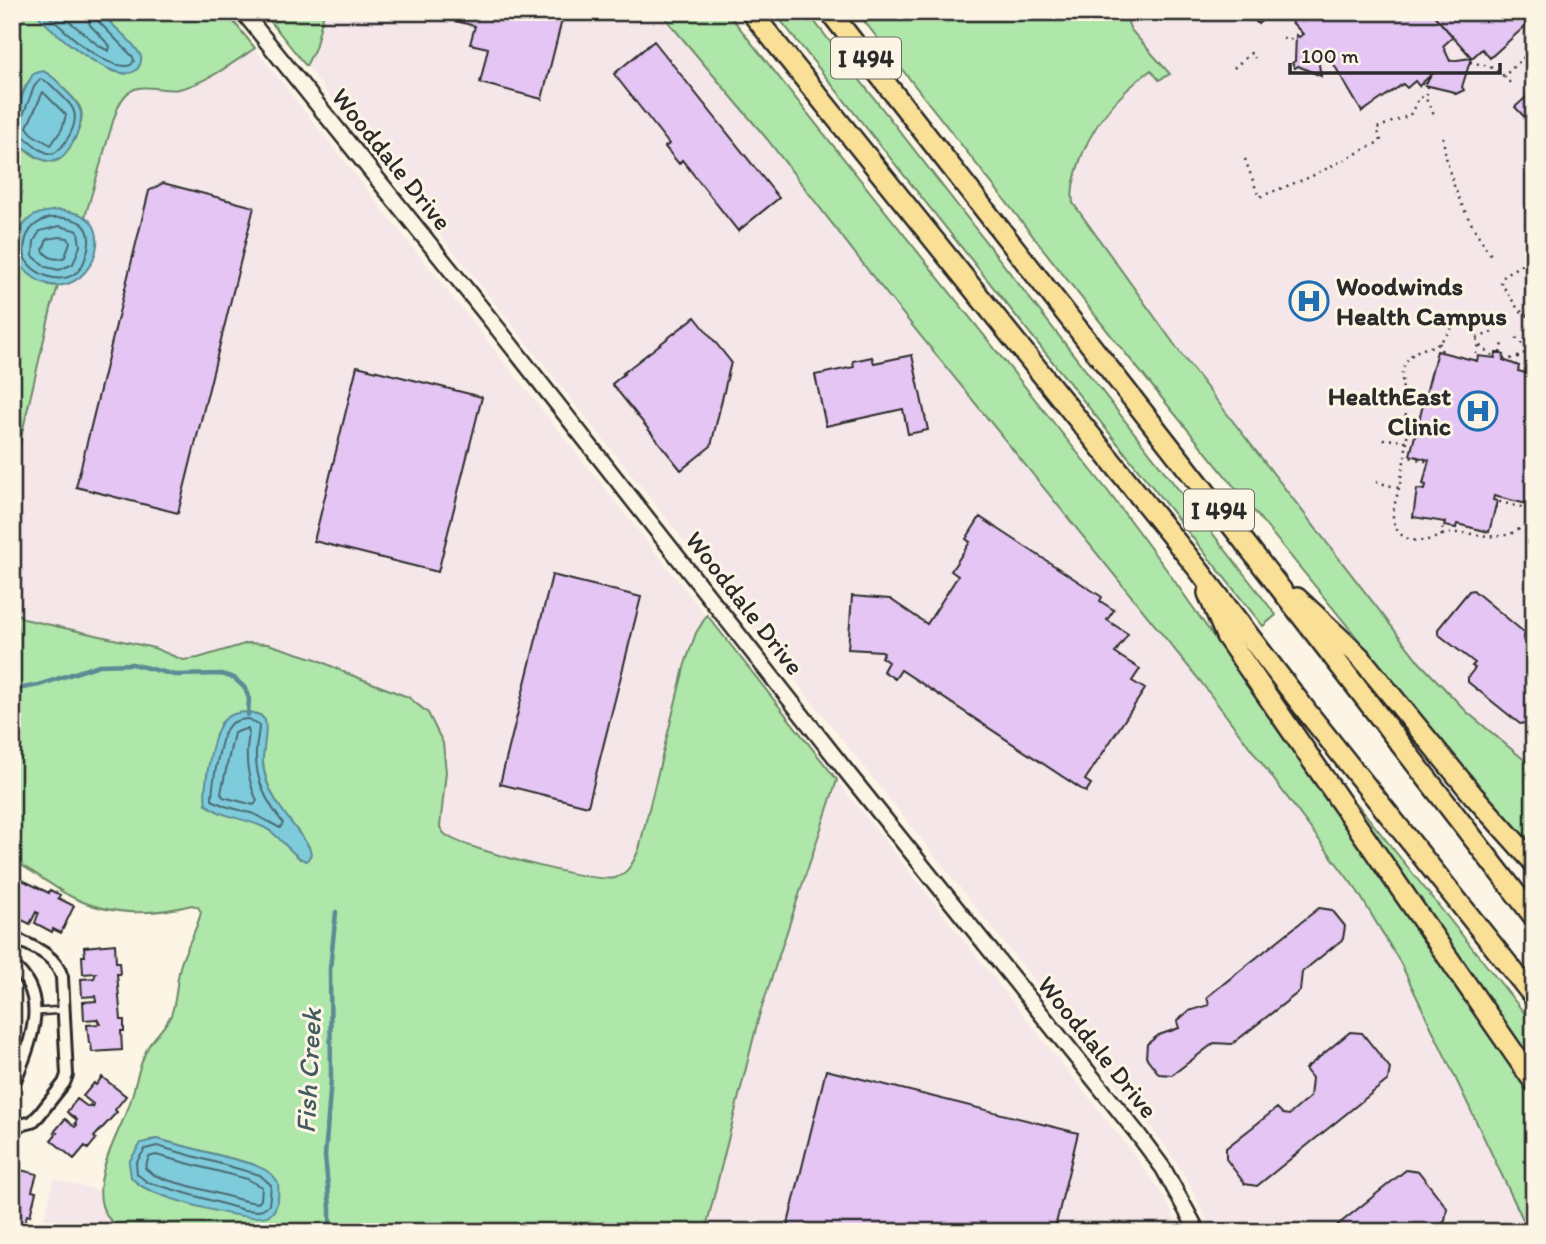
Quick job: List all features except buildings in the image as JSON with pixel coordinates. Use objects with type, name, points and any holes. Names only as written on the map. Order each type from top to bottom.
[{"type":"highway","name":"I 494","points":[[751,12],[1198,569],[1308,713],[1534,997]]},
{"type":"highway","name":"I 494","points":[[830,12],[1534,917]]},
{"type":"highway","points":[[1255,559],[1360,657],[1473,795],[1534,863]]},
{"type":"highway","points":[[1198,569],[1226,636],[1534,1082]]},
{"type":"street","name":"Wooddale Drive","points":[[243,12],[1129,1123],[1163,1168],[1198,1232]]},
{"type":"street","points":[[12,937],[48,955],[62,977],[68,1065],[64,1083],[32,1122],[12,1127]]},
{"type":"street","points":[[12,965],[26,983],[36,1012],[33,1036],[12,1088]]},
{"type":"lane","points":[[36,1012],[64,1010]]},
{"type":"path","points":[[1283,38],[1296,40]]},
{"type":"path","points":[[1504,76],[1534,48]]},
{"type":"path","points":[[1234,68],[1251,53],[1255,58]]},
{"type":"path","points":[[1470,62],[1489,66],[1511,84]]},
{"type":"path","points":[[1428,86],[1428,106],[1434,115]]},
{"type":"path","points":[[1245,159],[1259,197],[1310,177],[1381,141],[1377,128],[1410,115],[1419,98],[1426,94]]},
{"type":"path","points":[[1443,137],[1449,173],[1459,201],[1477,237],[1493,258]]},
{"type":"path","points":[[1534,258],[1506,274],[1501,283],[1518,309],[1534,321]]},
{"type":"path","points":[[1495,357],[1479,343],[1472,329],[1456,325],[1451,327],[1439,343],[1418,350],[1404,366],[1402,376],[1406,409],[1405,456],[1393,517],[1400,534],[1410,540],[1422,542],[1454,533],[1490,537],[1507,534],[1520,528],[1534,512],[1501,502],[1495,508]]},
{"type":"path","points":[[1477,338],[1493,332]]},
{"type":"path","points":[[1516,338],[1534,355]]},
{"type":"path","points":[[1503,359],[1516,358],[1528,351],[1532,340]]},
{"type":"path","points":[[1500,353],[1504,341]]},
{"type":"path","points":[[1439,343],[1441,352]]},
{"type":"path","points":[[1475,361],[1479,343]]},
{"type":"path","points":[[1383,439],[1406,441]]},
{"type":"path","points":[[1405,456],[1429,462]]},
{"type":"path","points":[[1376,482],[1399,488]]},
{"type":"path","points":[[1442,535],[1443,521]]},
{"type":"shaded area","points":[[12,12],[226,12],[1130,1149],[1161,1192],[1182,1232],[41,1232],[54,1179],[215,1220],[295,903],[12,832]]},
{"type":"shaded area","points":[[263,12],[727,12],[1107,490],[1166,569],[1534,1092],[1534,1232],[1213,1232],[1186,1177],[1160,1139]]},
{"type":"shaded area","name":"Woodwinds Health Campus","points":[[857,12],[1534,12],[1534,855],[1113,338]]},
{"type":"green space","points":[[12,12],[35,12],[57,32],[112,71],[126,74],[141,57],[100,12],[226,12],[255,48],[219,72],[189,86],[173,90],[142,88],[128,93],[114,118],[85,217],[74,213],[17,245],[18,262],[49,285],[58,286],[12,476],[12,134],[31,154],[44,160],[56,161],[71,146],[82,115],[76,101],[55,80],[46,73],[38,72],[28,82],[12,123]]},
{"type":"green space","points":[[263,12],[324,12],[315,48],[306,66]]},
{"type":"green space","points":[[660,12],[727,12],[1107,490],[1166,569],[1534,1092],[1534,1232],[1529,1232],[1401,964],[1358,892],[1201,682],[877,282],[767,139]]},
{"type":"green space","points":[[774,12],[807,12],[1276,615],[1263,626]]},
{"type":"green space","points":[[857,12],[1129,12],[1128,23],[1131,30],[1170,74],[1159,80],[1151,70],[1126,91],[1105,114],[1082,154],[1073,186],[1073,203],[1187,362],[1420,663],[1467,712],[1534,768],[1534,855],[1113,338]]},
{"type":"green space","points":[[12,609],[24,619],[154,648],[183,660],[248,643],[268,644],[316,659],[408,697],[428,713],[443,743],[446,772],[440,827],[443,832],[451,838],[483,850],[583,876],[615,878],[624,873],[633,862],[639,849],[685,664],[696,633],[707,615],[837,780],[759,1016],[705,1232],[128,1232],[112,1222],[103,1208],[100,1192],[102,1175],[129,1106],[145,1052],[171,1015],[180,967],[201,912],[198,907],[192,905],[145,912],[98,907],[68,895],[12,860]],"holes":[[[254,713],[262,717],[263,761],[268,785],[280,807],[309,847],[300,859],[267,829],[217,811],[206,804],[206,787],[220,725],[222,722]],[[157,1139],[260,1168],[271,1176],[277,1186],[275,1208],[184,1199],[150,1190],[137,1183],[150,1140]]]},
{"type":"green space","points":[[1358,805],[1534,1025],[1534,1070],[1353,809]]},
{"type":"water","points":[[35,12],[100,12],[134,46],[141,57],[140,65],[135,71],[125,73],[97,63],[67,42]]},
{"type":"water","points":[[43,71],[70,95],[81,112],[78,131],[71,146],[60,159],[54,161],[38,157],[21,145],[12,129],[26,87],[33,74]]},
{"type":"water","points":[[60,210],[87,218],[96,232],[97,246],[85,272],[74,281],[60,285],[45,283],[28,273],[19,261],[17,246],[20,232],[29,219],[40,213]]},
{"type":"water","points":[[249,712],[260,715],[265,720],[265,777],[281,808],[309,847],[311,854],[307,861],[298,857],[269,830],[220,813],[206,804],[209,762],[219,728],[228,717]]},
{"type":"water","points":[[157,1139],[252,1164],[267,1171],[278,1183],[276,1208],[271,1214],[262,1217],[248,1217],[211,1210],[142,1186],[131,1177],[129,1162],[141,1143]]},
{"type":"waterway","name":"Fish Creek","points":[[12,690],[39,685],[99,665],[132,664],[175,675],[222,674],[234,678],[245,688],[249,699],[248,715]]},
{"type":"waterway","name":"Fish Creek","points":[[330,1232],[325,1156],[331,1079],[330,969],[336,912]]},
{"type":"place","name":"Woodwinds Health Campus","points":[[1309,301]]},
{"type":"place","name":"HealthEast Clinic","points":[[1478,411]]}]
